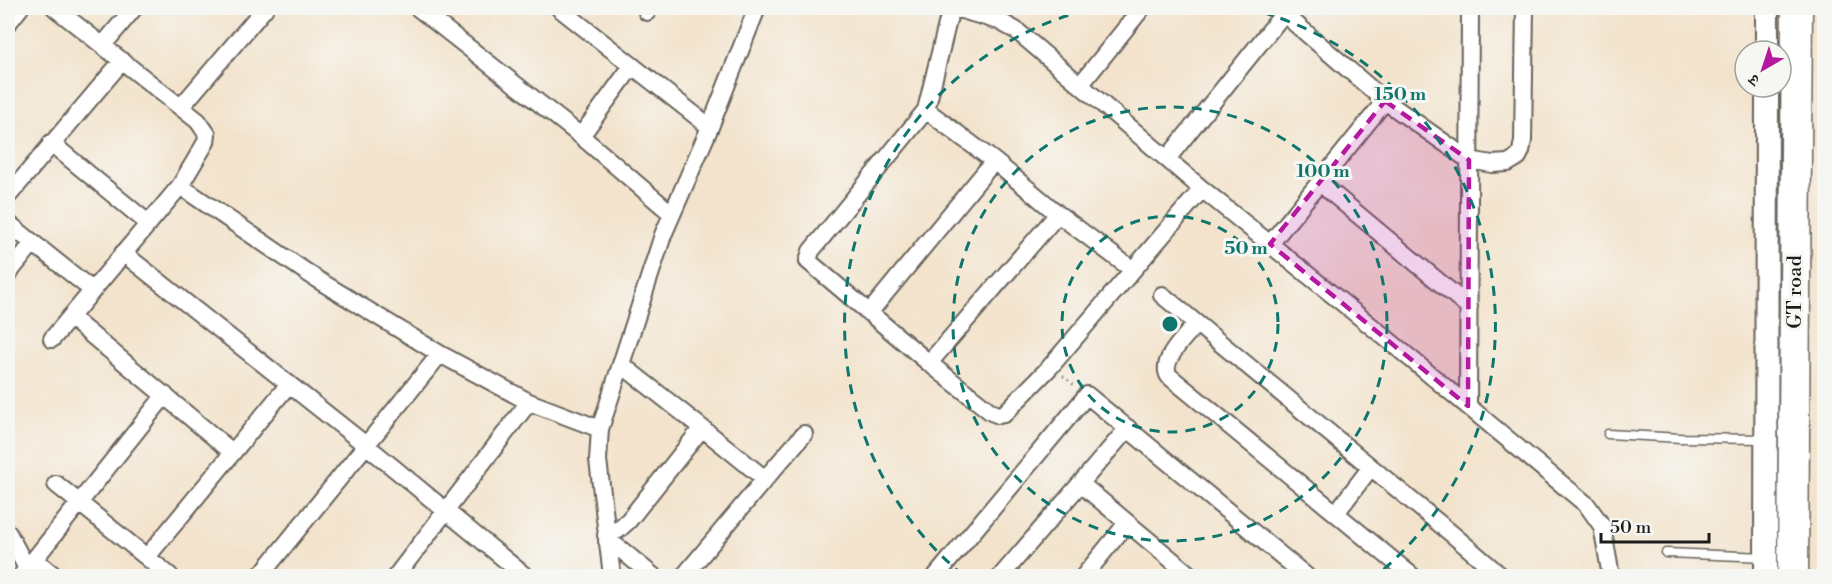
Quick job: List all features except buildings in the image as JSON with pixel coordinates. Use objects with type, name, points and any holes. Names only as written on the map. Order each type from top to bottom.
[{"type":"highway","name":"GT road","points":[[1793,576],[1797,8]]},
{"type":"main road","points":[[1767,8],[1767,39]]},
{"type":"main road","points":[[1766,567],[1767,99]]},
{"type":"street","points":[[8,23],[20,8]]},
{"type":"street","points":[[52,339],[180,186],[206,142],[207,134],[198,121],[55,8]]},
{"type":"street","points":[[103,45],[134,8]]},
{"type":"street","points":[[181,107],[265,8]]},
{"type":"street","points":[[418,8],[581,136],[672,214]]},
{"type":"street","points":[[559,8],[711,127]]},
{"type":"street","points":[[612,576],[598,460],[600,429],[663,235],[711,127],[757,8]]},
{"type":"street","points":[[1202,189],[1050,367],[1010,409],[999,415],[991,412],[929,363],[811,265],[808,257],[926,110],[953,8],[999,21],[1017,31],[1202,189],[1587,505],[1602,526],[1611,576]]},
{"type":"street","points":[[1081,84],[1142,8]]},
{"type":"street","points":[[1167,159],[1285,10],[1385,101],[1469,160],[1492,164],[1508,163],[1518,157],[1523,141],[1526,8]]},
{"type":"street","points":[[1465,11],[1469,160],[1468,406]]},
{"type":"street","points":[[8,196],[122,61]]},
{"type":"street","points":[[581,136],[632,66]]},
{"type":"street","points":[[1270,244],[1385,101]]},
{"type":"street","points":[[926,110],[1133,270]]},
{"type":"street","points":[[51,143],[149,224]]},
{"type":"street","points":[[869,313],[994,161]]},
{"type":"street","points":[[1320,183],[1469,307]]},
{"type":"street","points":[[180,186],[318,280],[440,354],[528,402],[600,429]]},
{"type":"street","points":[[929,363],[1058,214]]},
{"type":"street","points":[[8,223],[92,290]]},
{"type":"street","points":[[8,274],[33,243]]},
{"type":"street","points":[[123,253],[367,446],[525,576]]},
{"type":"street","points":[[1162,295],[1501,576]]},
{"type":"street","points":[[70,317],[231,452]]},
{"type":"street","points":[[1196,324],[1166,364],[1169,376],[1412,576]]},
{"type":"street","points":[[260,576],[440,354]]},
{"type":"street","points":[[622,366],[765,479]]},
{"type":"street","points":[[147,557],[289,384]]},
{"type":"street","points":[[936,576],[1087,394],[1306,576]]},
{"type":"street","points":[[29,570],[165,395]]},
{"type":"street","points":[[396,576],[528,402]]},
{"type":"street","points":[[606,538],[630,520],[702,428]]},
{"type":"street","points":[[1001,576],[1128,428]]},
{"type":"street","points":[[684,576],[804,434]]},
{"type":"street","points":[[1336,513],[1371,467]]},
{"type":"street","points":[[56,484],[170,576]]},
{"type":"street","points":[[1081,484],[1191,576]]},
{"type":"street","points":[[1084,576],[1127,522]]},
{"type":"street","points":[[8,532],[29,570],[55,576]]},
{"type":"street","points":[[606,538],[653,576]]},
{"type":"lane","points":[[1608,434],[1767,439]]},
{"type":"lane","points":[[1666,553],[1766,567]]},
{"type":"path","points":[[1050,367],[1087,394]]},
{"type":"highlighted area","points":[[1385,101],[1469,160],[1468,406],[1270,244]]}]
